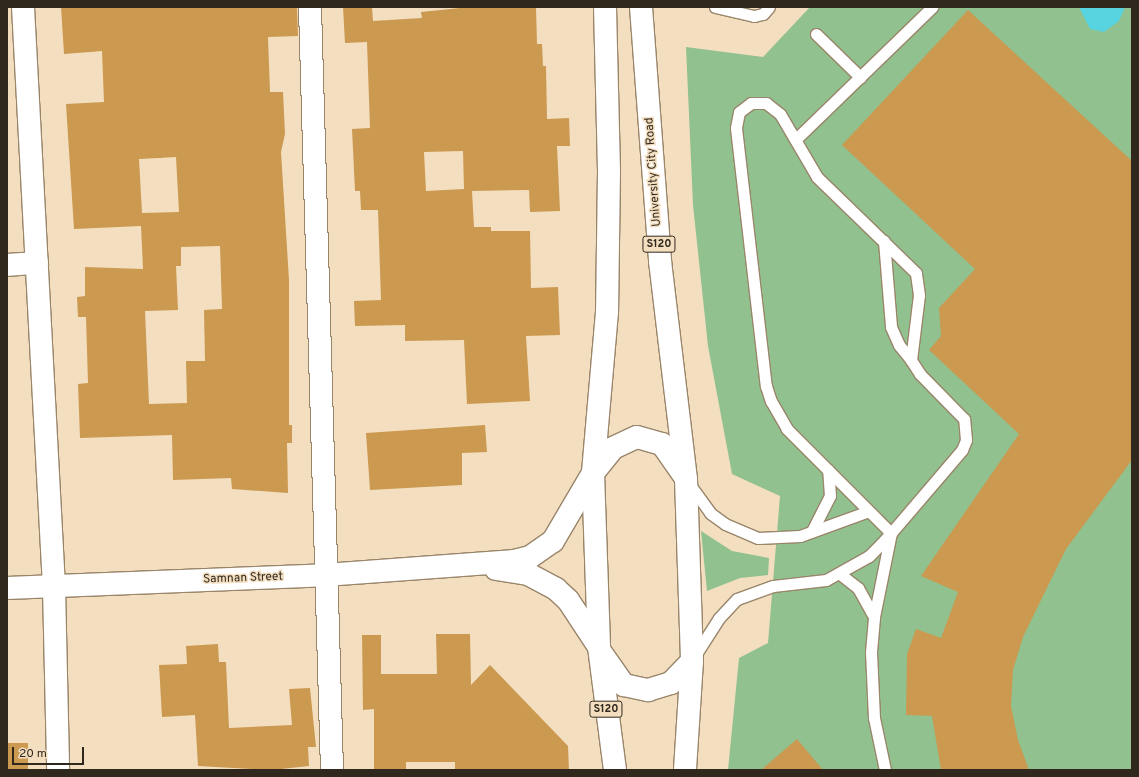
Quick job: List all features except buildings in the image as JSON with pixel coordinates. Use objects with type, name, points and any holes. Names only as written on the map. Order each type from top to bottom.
[{"type":"street","points":[[23,7],[54,587],[58,770]]},
{"type":"street","points":[[310,7],[325,575],[332,770]]},
{"type":"street","points":[[599,647],[593,474],[607,312],[609,171],[605,7]]},
{"type":"street","name":"University City Road","points":[[641,7],[661,269],[686,479],[692,661]]},
{"type":"street","points":[[7,265],[37,263]]},
{"type":"street","name":"Samnan Street","points":[[7,588],[325,575],[479,566],[514,561],[544,549],[564,526],[593,474],[613,448],[637,437],[662,444],[686,479]]},
{"type":"street","name":"Samnan Street","points":[[479,566],[528,574],[556,589],[568,600],[599,647],[614,674],[636,689],[648,690],[671,683],[692,661]]},
{"type":"street","name":"S120","points":[[599,647],[615,770]]},
{"type":"street","points":[[685,770],[692,661]]},
{"type":"lane","points":[[715,7],[754,16],[763,14],[769,7]]},
{"type":"lane","points":[[796,139],[932,7]]},
{"type":"lane","points":[[816,34],[860,77]]},
{"type":"lane","points":[[891,533],[787,429],[766,386],[736,128],[739,112],[750,103],[766,103],[780,114],[817,177],[908,261],[919,284],[911,360]]},
{"type":"lane","points":[[692,661],[718,618],[737,599],[773,586],[811,583],[840,574],[869,556],[891,533],[962,450],[967,430],[958,410],[920,374],[899,345],[891,327],[884,240]]},
{"type":"lane","points":[[810,531],[820,521],[830,496],[828,470]]},
{"type":"lane","points":[[686,479],[710,513],[741,533],[776,540],[810,531],[869,511]]},
{"type":"lane","points":[[885,770],[871,685],[874,617],[891,533]]},
{"type":"lane","points":[[840,574],[858,588],[874,617]]},
{"type":"green space","points":[[810,7],[1132,7],[1132,770],[728,770],[739,658],[768,643],[780,496],[732,474],[708,346],[693,205],[686,47],[763,57]]},
{"type":"green space","points":[[701,531],[732,551],[769,558],[768,575],[740,578],[707,591]]},
{"type":"water","points":[[1079,7],[1125,7],[1119,21],[1104,32],[1090,29]]}]
